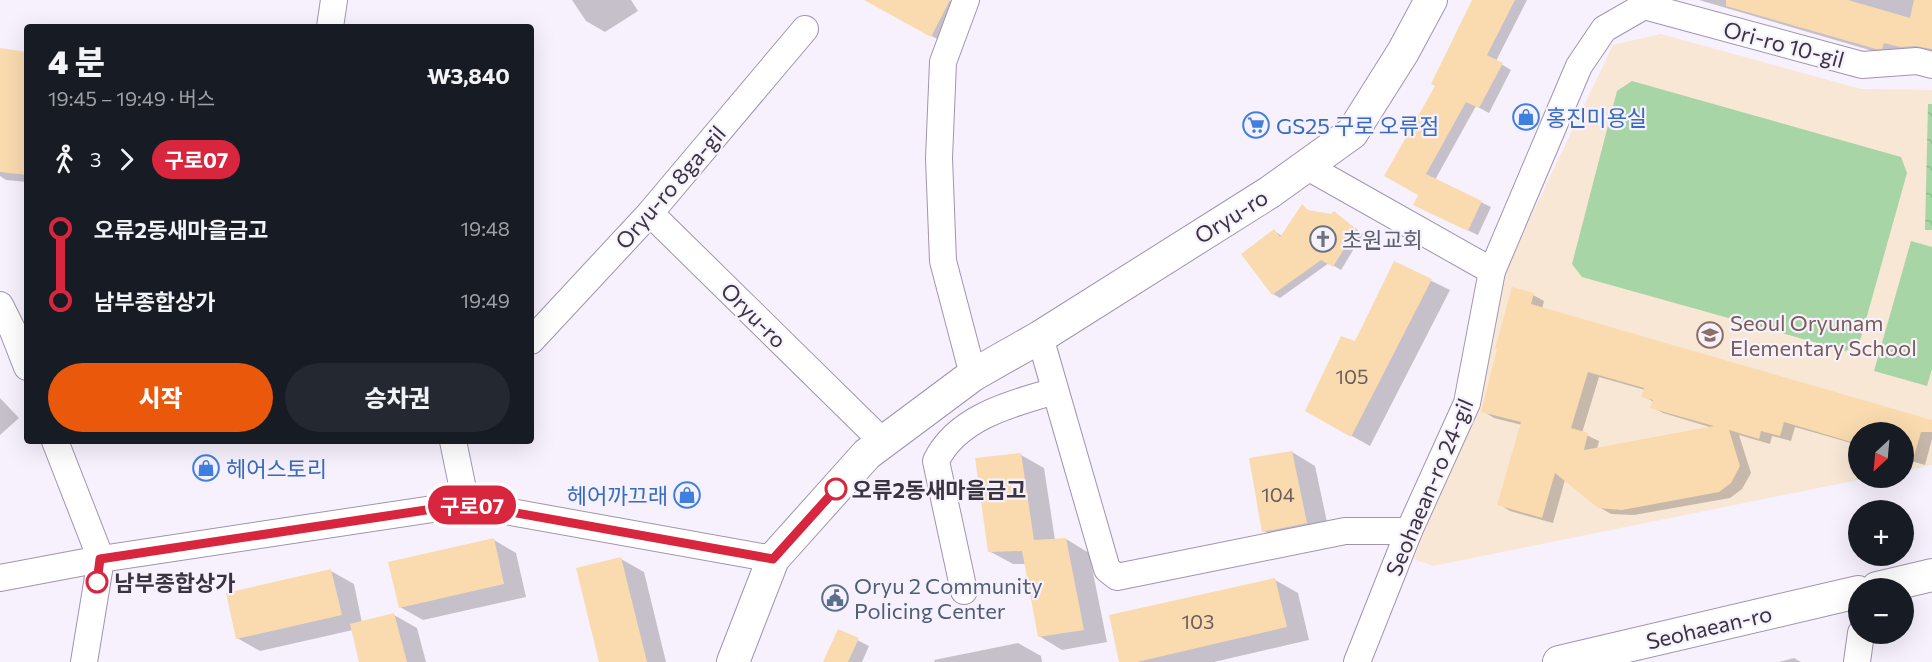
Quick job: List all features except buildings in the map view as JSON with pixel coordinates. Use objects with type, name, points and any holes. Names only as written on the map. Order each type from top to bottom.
[{"type":"main road","name":"Oryu-ro","points":[[733,662],[773,559],[867,454],[973,375],[1040,337],[1270,192],[1352,133],[1403,52],[1431,0]]},
{"type":"main road","points":[[1914,579],[1932,575]]},
{"type":"main road","name":"Seohaean-ro","points":[[1559,662],[1848,594]]},
{"type":"street","points":[[330,24],[334,0]]},
{"type":"street","points":[[966,0],[943,62],[939,158],[944,261],[973,375]]},
{"type":"street","name":"Ori-ro 10-gil","points":[[1644,3],[1862,65],[1917,61],[1932,65]]},
{"type":"street","name":"Seohaean-ro 24-gil","points":[[1357,662],[1409,531],[1467,404],[1492,271],[1579,66],[1604,29],[1644,3]]},
{"type":"street","name":"Oryu-ro 8ga-gil","points":[[534,338],[650,213],[805,29]]},
{"type":"street","points":[[1306,166],[1492,271]]},
{"type":"street","name":"Oryu-ro","points":[[650,213],[883,442]]},
{"type":"street","points":[[0,305],[24,352]]},
{"type":"street","points":[[1040,337],[1107,569],[1118,577],[1345,531],[1409,531]]},
{"type":"street","points":[[964,591],[936,461],[941,451],[953,439],[980,420],[1006,405],[1055,391]]},
{"type":"street","points":[[56,444],[100,559],[84,662]]},
{"type":"street","points":[[454,444],[466,504]]},
{"type":"street","points":[[0,578],[100,559],[466,504],[773,559]]},
{"type":"street","points":[[1857,662],[1859,644]]},
{"type":"shaded area","name":"Seoul Oryunam Elementary School","points":[[1661,34],[1861,89],[1932,90],[1932,465],[1914,469],[1914,422],[1848,422],[1848,482],[1433,566],[1414,559],[1472,400],[1505,271],[1613,45]]},
{"type":"green space","points":[[1632,81],[1901,157],[1907,173],[1860,341],[1846,351],[1582,277],[1572,264],[1617,91]]},
{"type":"green space","points":[[1928,104],[1932,104],[1932,230],[1925,230]]},
{"type":"green space","points":[[1911,241],[1932,247],[1932,369],[1927,386],[1874,371]]},
{"type":"bus line","name":"구로07","points":[[97,582],[100,559],[466,504],[773,559],[836,489]]},
{"type":"place","name":"홍진미용실","points":[[1526,117]]},
{"type":"place","name":"GS25 구로 오류점","points":[[1256,125]]},
{"type":"place","name":"초원교회","points":[[1323,239]]},
{"type":"place","name":"Seoul Oryunam Elementary School","points":[[1710,335]]},
{"type":"place","name":"헤어스토리","points":[[206,468]]},
{"type":"place","name":"오류2동새마을금고","points":[[836,489]]},
{"type":"place","name":"헤어까끄래","points":[[687,495]]},
{"type":"place","name":"남부종합상가","points":[[97,582]]},
{"type":"place","name":"Oryu 2 Community Policing Center","points":[[835,598]]}]
